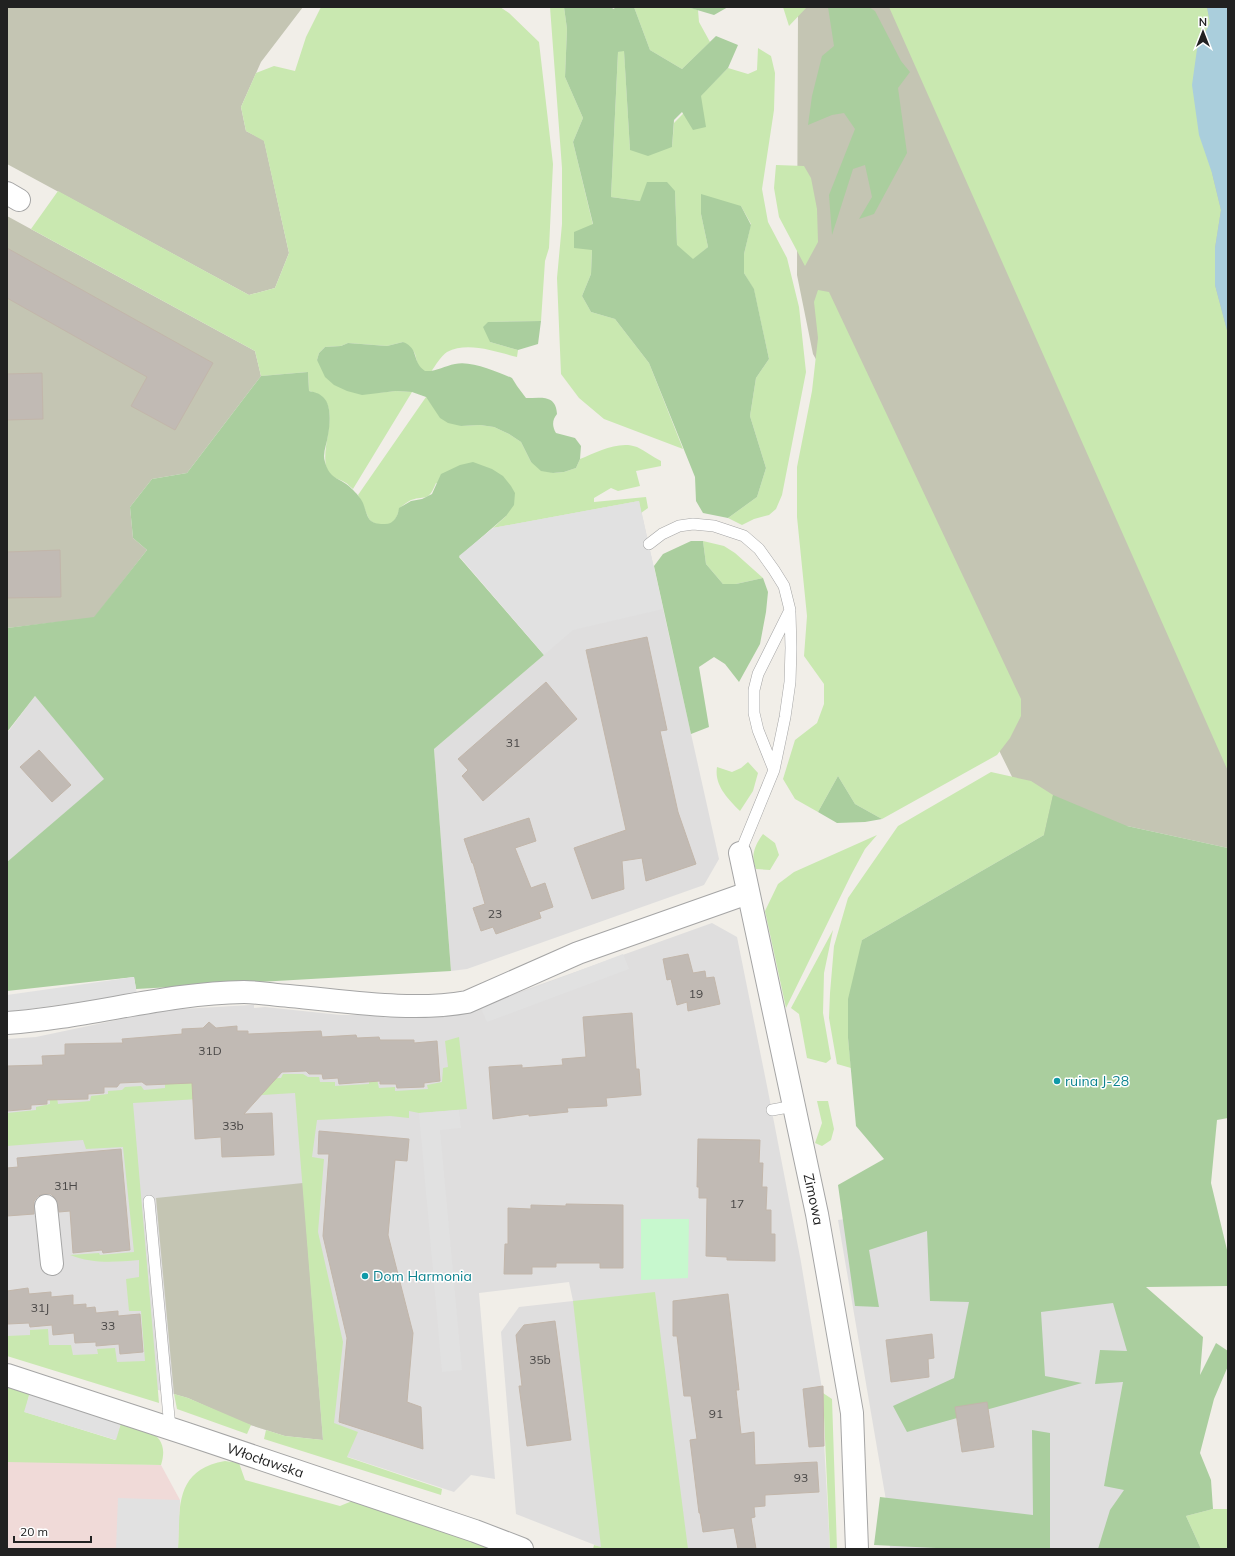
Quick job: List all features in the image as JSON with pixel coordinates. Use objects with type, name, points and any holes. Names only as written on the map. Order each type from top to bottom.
[{"type":"street","name":"Zimowa","points":[[740,853],[817,1214],[852,1413],[858,1549]]},
{"type":"street","points":[[7,1023],[32,1022],[208,993],[246,992],[380,1005],[451,1005],[468,1002],[578,953],[748,893]]},
{"type":"street","points":[[46,1206],[52,1264]]},
{"type":"street","name":"Włocławska","points":[[7,1375],[476,1531],[522,1549]]},
{"type":"lane","points":[[649,544],[662,534],[679,526],[693,524],[714,526],[744,536],[759,549],[784,586],[790,610],[791,648],[790,682],[785,717],[774,770],[740,853]]},
{"type":"lane","points":[[774,770],[758,730],[754,713],[754,690],[758,674],[790,610]]},
{"type":"lane","points":[[772,1110],[794,1106]]},
{"type":"lane","points":[[149,1201],[170,1428]]},
{"type":"shaded area","points":[[7,7],[303,7],[261,62],[241,107],[246,131],[264,140],[289,253],[275,288],[249,295],[7,164]]},
{"type":"shaded area","points":[[798,7],[1228,7],[1228,848],[1127,826],[1044,835],[1021,795],[990,732],[862,441],[813,354],[797,275]]},
{"type":"shaded area","points":[[7,216],[255,351],[261,376],[187,473],[152,479],[130,507],[133,538],[147,550],[94,618],[7,628]]},
{"type":"shaded area","points":[[639,501],[719,859],[704,885],[467,969],[451,971],[434,749],[544,655],[493,528]]},
{"type":"shaded area","points":[[639,501],[663,609],[573,630],[544,655],[459,556],[493,528]]},
{"type":"shaded area","points":[[35,696],[105,779],[7,862],[7,733]]},
{"type":"shaded area","points":[[712,923],[737,937],[801,1262],[824,1401],[824,1443],[830,1549],[605,1549],[516,1514],[501,1332],[519,1307],[573,1301],[569,1282],[479,1293],[495,1479],[471,1475],[454,1492],[324,1449],[323,1440],[285,1436],[241,1422],[188,1398],[7,1349],[7,1039],[36,1037],[164,1010],[251,1005],[254,1005],[254,1008],[265,1007],[341,1015],[455,1015]]},
{"type":"shaded area","points":[[623,954],[629,969],[487,1022],[481,1008]]},
{"type":"shaded area","points":[[134,977],[137,994],[7,1012],[7,995]]},
{"type":"shaded area","points":[[459,1110],[461,1128],[440,1130],[462,1370],[442,1372],[419,1113]]},
{"type":"shaded area","points":[[303,1183],[323,1440],[285,1436],[241,1422],[188,1398],[174,1394],[156,1198]]},
{"type":"shaded area","points":[[1066,1190],[1095,1216],[1143,1379],[1121,1549],[890,1549],[888,1512],[838,1220]]},
{"type":"shaded area","points":[[30,1392],[122,1420],[116,1440],[24,1412]]},
{"type":"shaded area","points":[[7,1460],[161,1465],[180,1500],[178,1549],[7,1549]]},
{"type":"shaded area","points":[[118,1498],[180,1500],[178,1549],[116,1549]]},
{"type":"green space","points":[[321,7],[500,7],[509,13],[539,42],[553,164],[549,248],[545,261],[541,321],[488,322],[490,342],[518,350],[517,357],[482,348],[464,347],[447,352],[438,361],[431,372],[426,372],[419,367],[412,349],[403,342],[387,346],[348,343],[341,346],[325,347],[319,353],[317,360],[376,393],[396,391],[412,392],[353,489],[346,483],[333,477],[327,469],[325,459],[329,413],[327,404],[321,396],[309,391],[308,372],[261,376],[255,351],[31,229],[58,191],[249,295],[275,288],[289,253],[264,141],[246,131],[241,107],[256,73],[274,66],[295,71],[306,37]]},
{"type":"green space","points":[[550,7],[564,7],[567,29],[565,77],[583,118],[573,142],[593,225],[591,274],[582,296],[591,312],[615,319],[649,363],[683,449],[604,419],[579,398],[561,374],[557,278],[562,224],[562,168]]},
{"type":"green space","points":[[564,7],[610,7],[614,9],[615,7],[634,7],[650,50],[682,69],[716,36],[738,45],[728,68],[701,96],[706,127],[693,130],[682,112],[674,120],[672,147],[648,156],[630,150],[624,51],[618,52],[611,197],[640,201],[647,182],[667,182],[675,191],[677,245],[693,259],[708,247],[701,214],[701,194],[741,206],[751,225],[744,254],[744,273],[754,289],[769,359],[756,378],[750,416],[766,468],[757,497],[728,518],[703,513],[696,501],[695,477],[649,363],[615,319],[591,312],[582,296],[591,274],[592,250],[574,248],[574,232],[593,224],[573,142],[583,118],[565,77],[567,29]]},
{"type":"green space","points":[[634,7],[687,7],[698,10],[699,22],[710,42],[682,69],[650,50]]},
{"type":"green space","points":[[687,7],[728,7],[714,15]]},
{"type":"green space","points":[[783,7],[807,7],[789,26]]},
{"type":"green space","points":[[828,7],[869,7],[875,11],[901,61],[910,72],[898,88],[907,153],[874,214],[859,219],[872,197],[865,165],[853,169],[832,235],[829,195],[855,129],[844,113],[832,115],[808,125],[812,96],[822,56],[834,46]]},
{"type":"green space","points":[[889,7],[1207,7],[1210,23],[1197,49],[1212,173],[1221,210],[1215,248],[1215,285],[1228,334],[1228,771]]},
{"type":"green space","points":[[758,48],[771,56],[775,73],[774,110],[762,189],[768,222],[787,258],[799,307],[806,372],[782,495],[776,509],[769,515],[754,519],[742,525],[728,518],[757,497],[766,468],[750,416],[756,378],[769,359],[754,290],[744,273],[744,254],[751,224],[741,206],[701,214],[708,247],[693,260],[677,246],[675,191],[640,201],[611,197],[618,52],[624,50],[630,150],[672,147],[674,123],[728,68],[748,74],[757,70]]},
{"type":"green space","points":[[776,165],[804,166],[811,178],[817,209],[818,242],[805,266],[779,217],[774,188]]},
{"type":"green space","points":[[818,290],[829,292],[1021,699],[1021,716],[1010,738],[997,755],[882,819],[855,804],[838,776],[818,812],[795,799],[783,779],[795,740],[817,723],[824,704],[824,684],[804,656],[807,616],[797,517],[797,467],[812,391],[818,338],[814,302]]},
{"type":"green space","points":[[541,321],[538,344],[518,350],[490,342],[483,327],[488,322]]},
{"type":"green space","points":[[403,342],[412,348],[418,363],[425,371],[433,371],[461,363],[476,365],[512,378],[526,398],[547,398],[551,400],[554,403],[557,414],[553,423],[556,433],[575,438],[581,446],[580,459],[576,468],[564,472],[553,473],[541,471],[531,462],[521,442],[509,434],[494,427],[480,425],[461,426],[448,423],[440,418],[426,397],[412,392],[396,391],[362,395],[347,391],[334,385],[325,377],[317,360],[319,353],[325,347],[341,346],[348,343],[387,346]]},
{"type":"green space","points":[[308,372],[309,391],[323,397],[328,405],[330,415],[324,455],[327,468],[333,476],[348,485],[361,499],[368,517],[375,523],[391,523],[397,517],[399,508],[411,501],[422,499],[432,494],[441,474],[460,465],[473,462],[492,469],[503,476],[515,493],[514,505],[506,516],[459,557],[544,655],[434,749],[451,971],[136,989],[134,977],[7,991],[7,862],[104,779],[35,696],[7,732],[7,628],[94,617],[147,550],[133,538],[130,507],[152,479],[187,473],[261,376]]},
{"type":"green space","points":[[426,397],[432,405],[461,426],[480,425],[494,427],[509,434],[521,442],[531,462],[553,473],[564,472],[576,468],[580,459],[601,450],[623,445],[637,447],[661,461],[661,466],[636,471],[640,486],[618,491],[611,488],[594,498],[594,502],[646,497],[648,508],[641,513],[639,501],[493,528],[506,516],[436,483],[429,495],[411,500],[401,507],[393,522],[390,524],[380,525],[374,523],[369,519],[358,495]]},
{"type":"green space","points":[[691,541],[703,541],[706,564],[723,584],[736,584],[763,578],[768,592],[760,644],[739,682],[725,664],[714,657],[699,667],[709,727],[691,734],[654,566],[663,554]]},
{"type":"green space","points":[[703,541],[724,546],[735,553],[763,578],[736,584],[723,584],[706,564]]},
{"type":"green space","points":[[748,762],[758,773],[753,791],[740,811],[727,797],[720,786],[717,767],[732,772],[741,768]]},
{"type":"green space","points":[[991,772],[1031,781],[1053,795],[1044,835],[862,940],[848,1038],[851,1068],[837,1064],[829,1018],[830,993],[834,946],[848,898],[898,826]]},
{"type":"green space","points":[[838,776],[855,804],[882,819],[865,822],[837,823],[818,812]]},
{"type":"green space","points":[[1053,795],[1127,826],[1228,848],[1228,1118],[1217,1120],[1211,1183],[1228,1254],[1228,1286],[1146,1287],[1203,1337],[1200,1375],[1216,1343],[1228,1351],[1228,1366],[1214,1399],[1200,1453],[1211,1480],[1213,1509],[1186,1516],[1201,1549],[1098,1549],[1110,1510],[1124,1490],[1104,1486],[1123,1382],[1095,1384],[1100,1350],[1127,1351],[1113,1303],[1041,1312],[1045,1376],[1082,1383],[907,1432],[893,1406],[954,1378],[969,1302],[930,1301],[927,1231],[869,1250],[879,1307],[855,1306],[838,1185],[884,1159],[856,1126],[848,1038],[848,999],[862,940],[1044,835]]},
{"type":"green space","points":[[763,834],[775,843],[779,855],[770,870],[756,869],[753,860],[754,851]]},
{"type":"green space","points":[[877,835],[865,849],[851,875],[786,1008],[765,911],[778,884],[794,872]]},
{"type":"green space","points":[[833,930],[824,973],[823,1013],[831,1059],[826,1063],[807,1058],[799,1014],[791,1008]]},
{"type":"green space","points":[[459,1037],[467,1109],[419,1113],[409,1111],[409,1118],[390,1116],[317,1120],[312,1157],[324,1159],[318,1232],[343,1342],[334,1423],[358,1432],[347,1457],[442,1489],[441,1495],[264,1439],[266,1430],[285,1436],[323,1440],[295,1093],[133,1103],[159,1403],[7,1356],[7,1336],[30,1335],[30,1330],[48,1329],[49,1345],[71,1345],[73,1355],[98,1354],[97,1349],[115,1348],[117,1362],[145,1361],[141,1311],[129,1311],[126,1279],[139,1277],[139,1260],[112,1262],[95,1261],[70,1255],[99,1253],[100,1255],[134,1252],[123,1147],[86,1149],[83,1140],[7,1146],[7,1113],[36,1110],[36,1107],[50,1104],[50,1099],[57,1098],[58,1104],[90,1101],[91,1096],[108,1094],[108,1091],[122,1090],[125,1087],[141,1086],[144,1090],[165,1088],[165,1075],[249,1079],[281,1078],[283,1074],[303,1074],[308,1077],[319,1077],[320,1082],[335,1082],[335,1086],[369,1084],[369,1080],[377,1079],[379,1088],[395,1087],[395,1091],[428,1089],[427,1085],[442,1082],[443,1068],[448,1067],[445,1041]]},
{"type":"green space","points":[[817,1101],[828,1101],[834,1129],[831,1140],[822,1146],[815,1143],[822,1123]]},
{"type":"green space","points":[[641,1219],[689,1219],[688,1278],[641,1280]]},
{"type":"green space","points":[[655,1292],[688,1549],[593,1549],[594,1545],[601,1547],[573,1301]]},
{"type":"green space","points":[[7,1386],[30,1392],[25,1412],[115,1440],[122,1420],[147,1430],[159,1439],[162,1446],[163,1454],[161,1465],[7,1462]]},
{"type":"green space","points":[[823,1393],[832,1399],[837,1549],[830,1549]]},
{"type":"green space","points":[[174,1394],[188,1398],[251,1425],[247,1434],[177,1409]]},
{"type":"green space","points":[[1032,1430],[1050,1433],[1050,1549],[957,1549],[874,1545],[880,1497],[1033,1515]]},
{"type":"green space","points":[[225,1461],[239,1463],[245,1480],[340,1506],[357,1499],[497,1549],[178,1549],[180,1506],[183,1493],[188,1482],[196,1473],[208,1466]]},
{"type":"green space","points":[[1213,1509],[1228,1509],[1228,1549],[1201,1549],[1186,1516]]},
{"type":"water","points":[[1207,7],[1228,7],[1228,334],[1215,285],[1215,248],[1221,210],[1212,173],[1199,135],[1192,85],[1197,49],[1210,23]]},
{"type":"building","points":[[7,248],[213,363],[175,430],[131,406],[147,377],[7,298]]},
{"type":"building","points":[[42,373],[43,419],[7,420],[7,374]]},
{"type":"building","points":[[60,550],[61,597],[7,598],[7,552]]},
{"type":"building","points":[[647,637],[667,730],[660,731],[678,812],[696,864],[646,881],[642,858],[622,861],[624,889],[592,899],[574,848],[626,830],[586,650]]},
{"type":"building","points":[[546,682],[577,719],[483,801],[462,776],[468,770],[458,759]]},
{"type":"building","points":[[39,750],[71,785],[52,802],[20,767]]},
{"type":"building","points":[[529,818],[536,841],[515,848],[531,888],[545,883],[553,907],[539,912],[541,918],[496,934],[493,927],[481,931],[473,908],[485,904],[464,839]]},
{"type":"building","points":[[688,954],[693,973],[705,971],[706,978],[714,977],[720,1004],[688,1011],[687,1002],[677,1005],[671,979],[667,980],[663,959]]},
{"type":"building","points":[[632,1013],[636,1069],[639,1069],[641,1095],[606,1098],[607,1106],[567,1108],[568,1112],[529,1116],[529,1114],[493,1119],[489,1067],[522,1065],[522,1068],[563,1065],[562,1059],[586,1057],[583,1017]]},
{"type":"building","points":[[209,1022],[216,1028],[237,1026],[237,1031],[248,1031],[248,1034],[321,1031],[322,1037],[356,1035],[357,1038],[379,1037],[380,1040],[414,1040],[414,1043],[437,1041],[440,1081],[424,1083],[424,1087],[397,1088],[396,1084],[380,1084],[380,1081],[339,1084],[338,1078],[323,1079],[322,1074],[309,1074],[306,1071],[282,1072],[244,1114],[272,1113],[274,1155],[222,1157],[221,1137],[195,1139],[192,1083],[146,1085],[142,1082],[120,1083],[117,1087],[104,1087],[104,1093],[88,1094],[88,1099],[47,1100],[47,1104],[31,1105],[31,1109],[7,1111],[7,1066],[43,1065],[42,1056],[65,1055],[65,1044],[123,1043],[122,1039],[182,1034],[182,1029],[203,1028]]},
{"type":"building","name":"Dom Harmonia","points":[[319,1131],[409,1139],[407,1161],[395,1160],[388,1235],[413,1333],[407,1402],[421,1407],[423,1449],[339,1422],[347,1338],[323,1236],[329,1154],[318,1154]]},
{"type":"building","points":[[698,1139],[760,1140],[759,1163],[763,1163],[762,1187],[767,1187],[766,1210],[771,1210],[771,1234],[775,1234],[775,1261],[727,1260],[727,1257],[706,1256],[707,1198],[699,1198],[699,1187],[697,1187]]},
{"type":"building","points":[[121,1149],[130,1250],[103,1253],[102,1250],[73,1253],[70,1211],[59,1212],[56,1199],[51,1194],[38,1196],[34,1201],[34,1214],[7,1216],[7,1168],[18,1167],[17,1158]]},
{"type":"building","points":[[566,1204],[623,1205],[623,1268],[600,1268],[600,1263],[556,1263],[556,1267],[532,1267],[532,1274],[504,1274],[505,1244],[508,1244],[508,1208],[531,1209],[531,1205],[566,1206]]},
{"type":"building","points":[[28,1288],[29,1294],[51,1292],[51,1297],[73,1295],[73,1305],[86,1304],[86,1308],[95,1307],[96,1313],[118,1311],[118,1316],[140,1314],[143,1352],[120,1354],[119,1344],[96,1346],[96,1342],[75,1343],[74,1333],[53,1335],[52,1325],[30,1327],[29,1323],[8,1324],[7,1291]]},
{"type":"building","points":[[728,1294],[739,1390],[736,1390],[741,1434],[754,1432],[755,1465],[817,1462],[819,1492],[765,1495],[765,1506],[754,1507],[755,1517],[751,1518],[756,1549],[738,1549],[734,1528],[703,1532],[699,1513],[690,1440],[697,1439],[691,1396],[684,1396],[677,1336],[673,1336],[673,1301]]},
{"type":"building","points":[[555,1321],[571,1440],[527,1446],[519,1386],[522,1386],[516,1335],[524,1325]]},
{"type":"building","points":[[932,1334],[934,1358],[928,1359],[929,1377],[891,1382],[886,1340]]},
{"type":"building","points":[[823,1386],[824,1446],[809,1447],[803,1389]]},
{"type":"building","points":[[987,1402],[994,1447],[962,1452],[955,1407]]},
{"type":"place","name":"ruina J-28","points":[[1057,1081]]},
{"type":"place","name":"Dom Harmonia","points":[[365,1276]]}]
